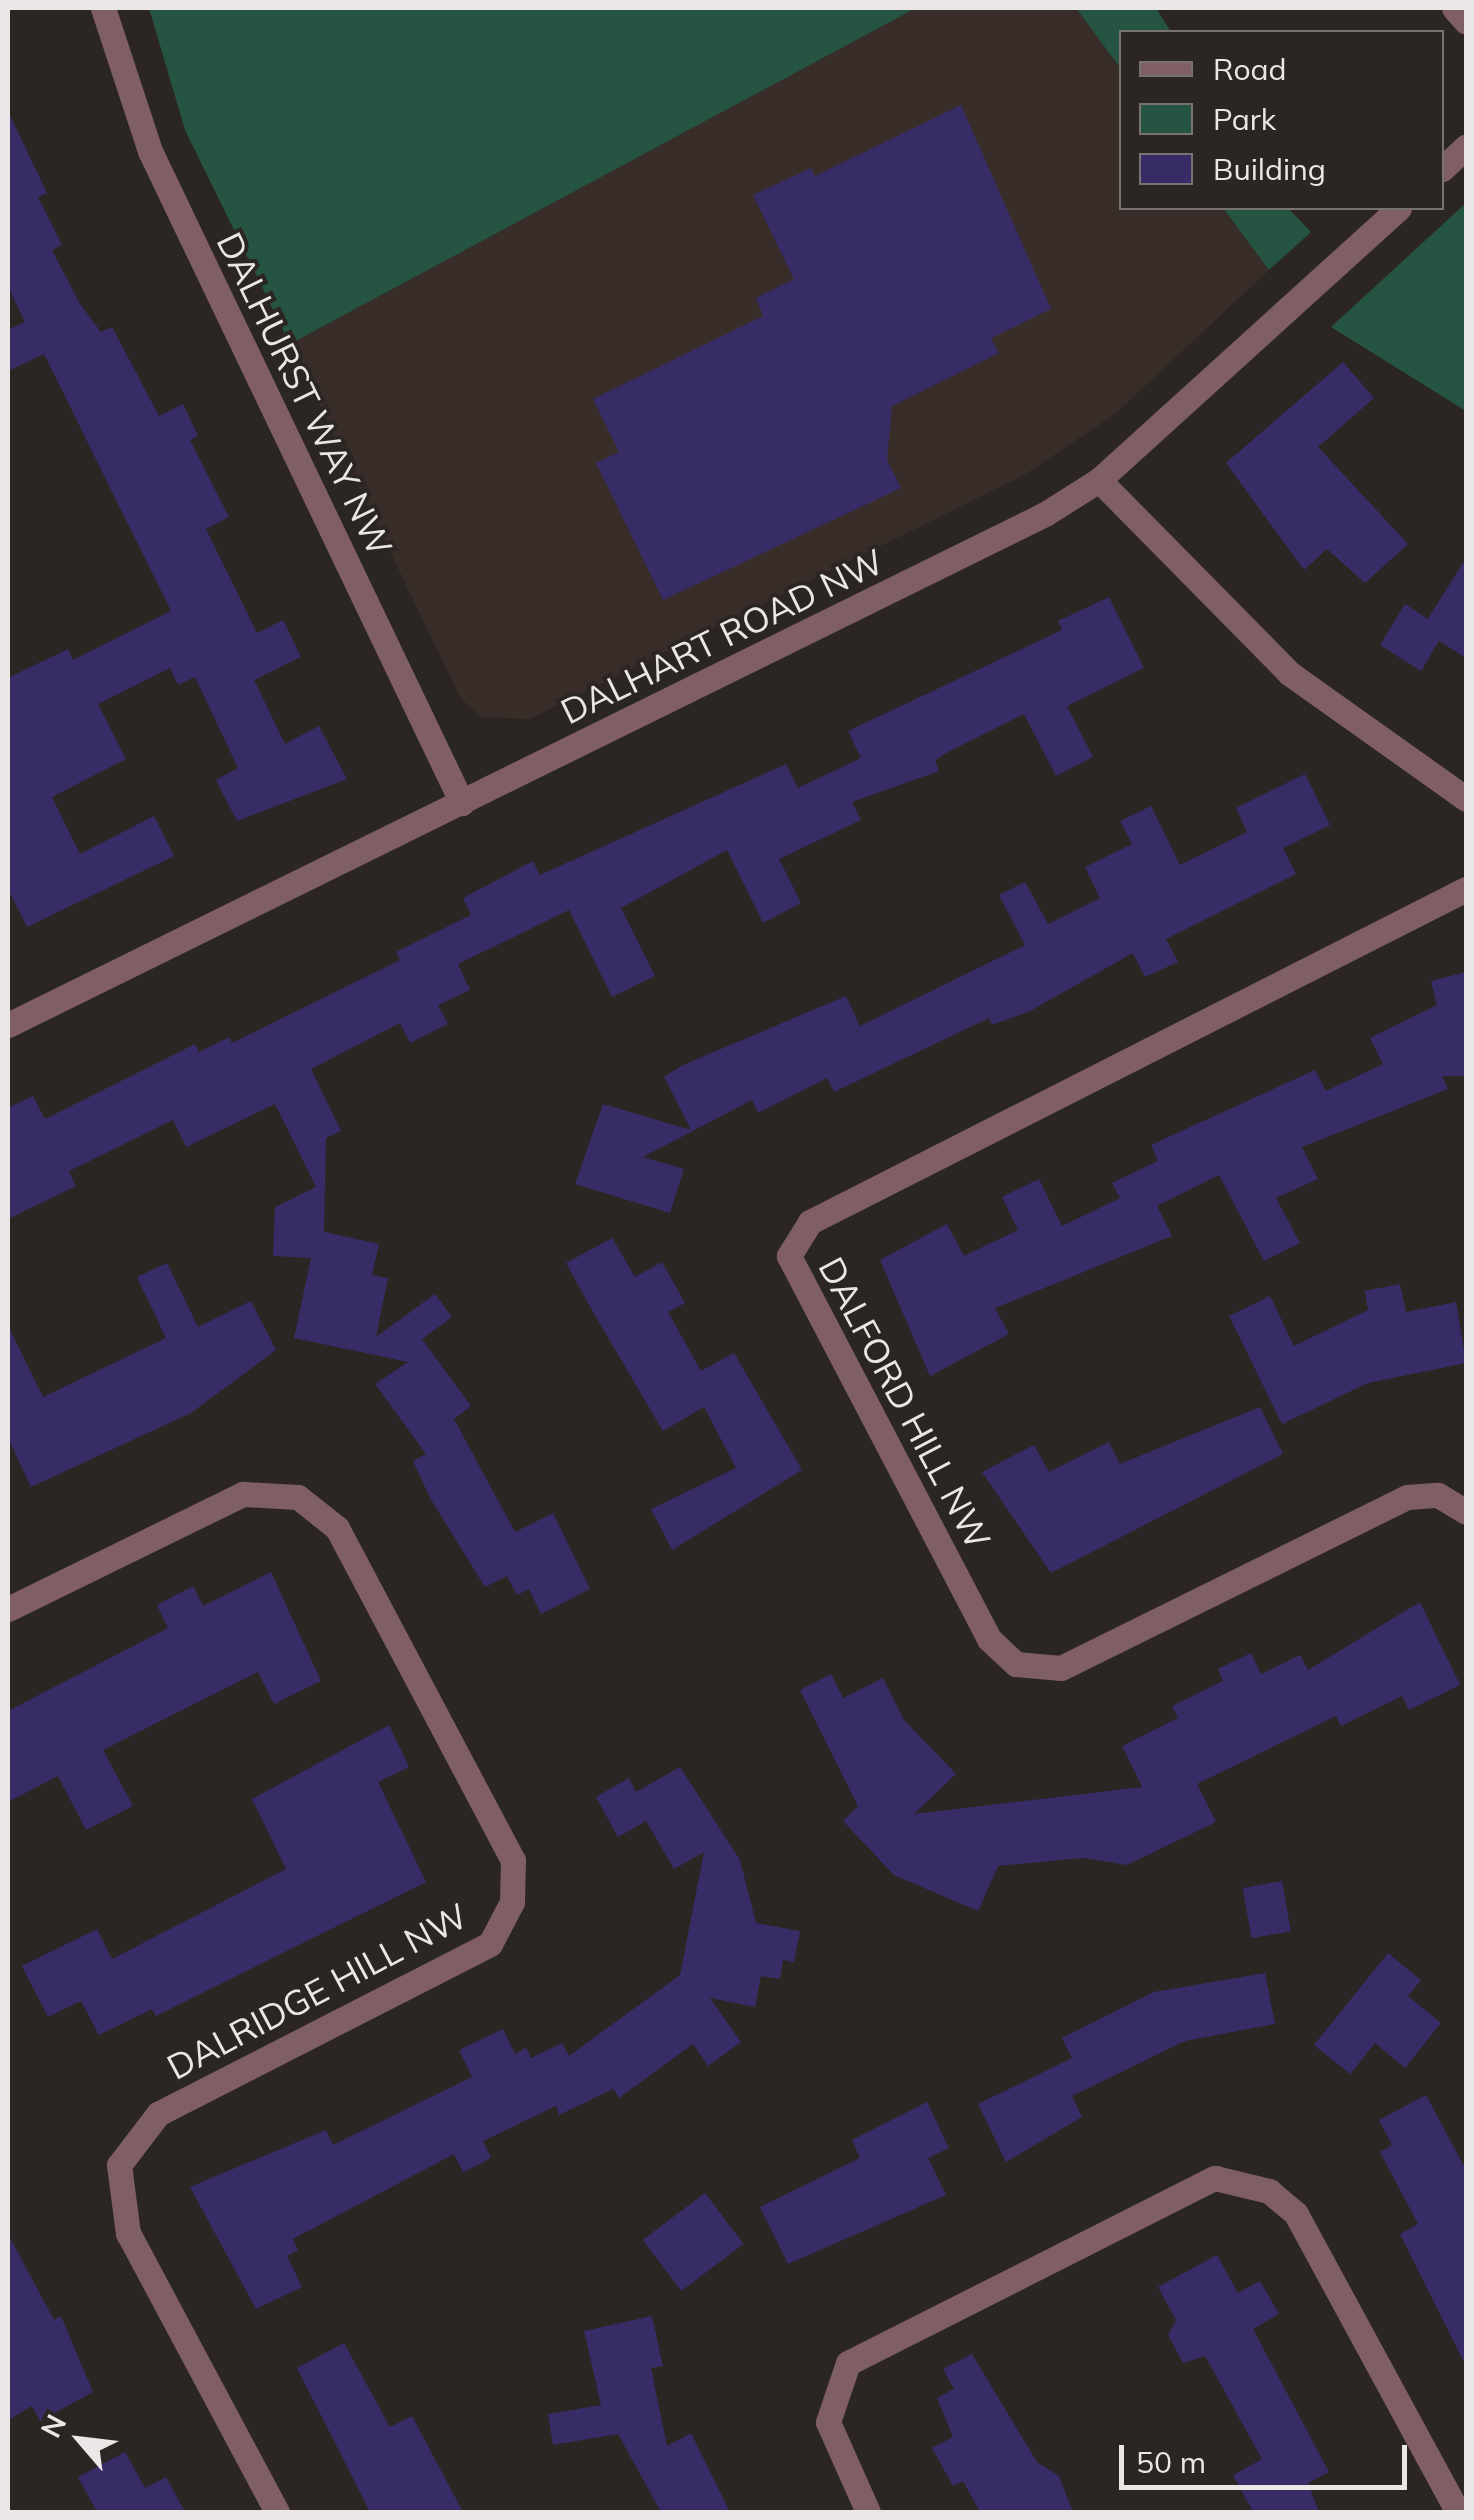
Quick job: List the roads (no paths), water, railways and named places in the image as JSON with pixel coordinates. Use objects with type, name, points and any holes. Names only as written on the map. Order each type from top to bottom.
[{"type":"street","name":"DALHURST WAY NW","points":[[102,8],[150,150],[462,803]]},
{"type":"street","points":[[1454,8],[1466,22]]},
{"type":"street","points":[[1444,168],[1466,147]]},
{"type":"street","name":"DALHART ROAD NW","points":[[8,1026],[462,803],[1100,480],[1397,210]]},
{"type":"street","points":[[1100,480],[1289,674],[1466,800]]},
{"type":"street","name":"DALFORD HILL NW","points":[[1466,889],[810,1222],[789,1256],[989,1639],[1016,1664],[1062,1668],[1406,1497],[1438,1495],[1466,1512]]},
{"type":"street","name":"DALRIDGE HILL NW","points":[[8,1609],[243,1494],[298,1497],[337,1528],[513,1860],[512,1902],[490,1944],[158,2114],[119,2164],[128,2234],[277,2512]]},
{"type":"street","points":[[868,2512],[828,2422],[848,2362],[1215,2178],[1268,2190],[1296,2214],[1458,2512]]}]
